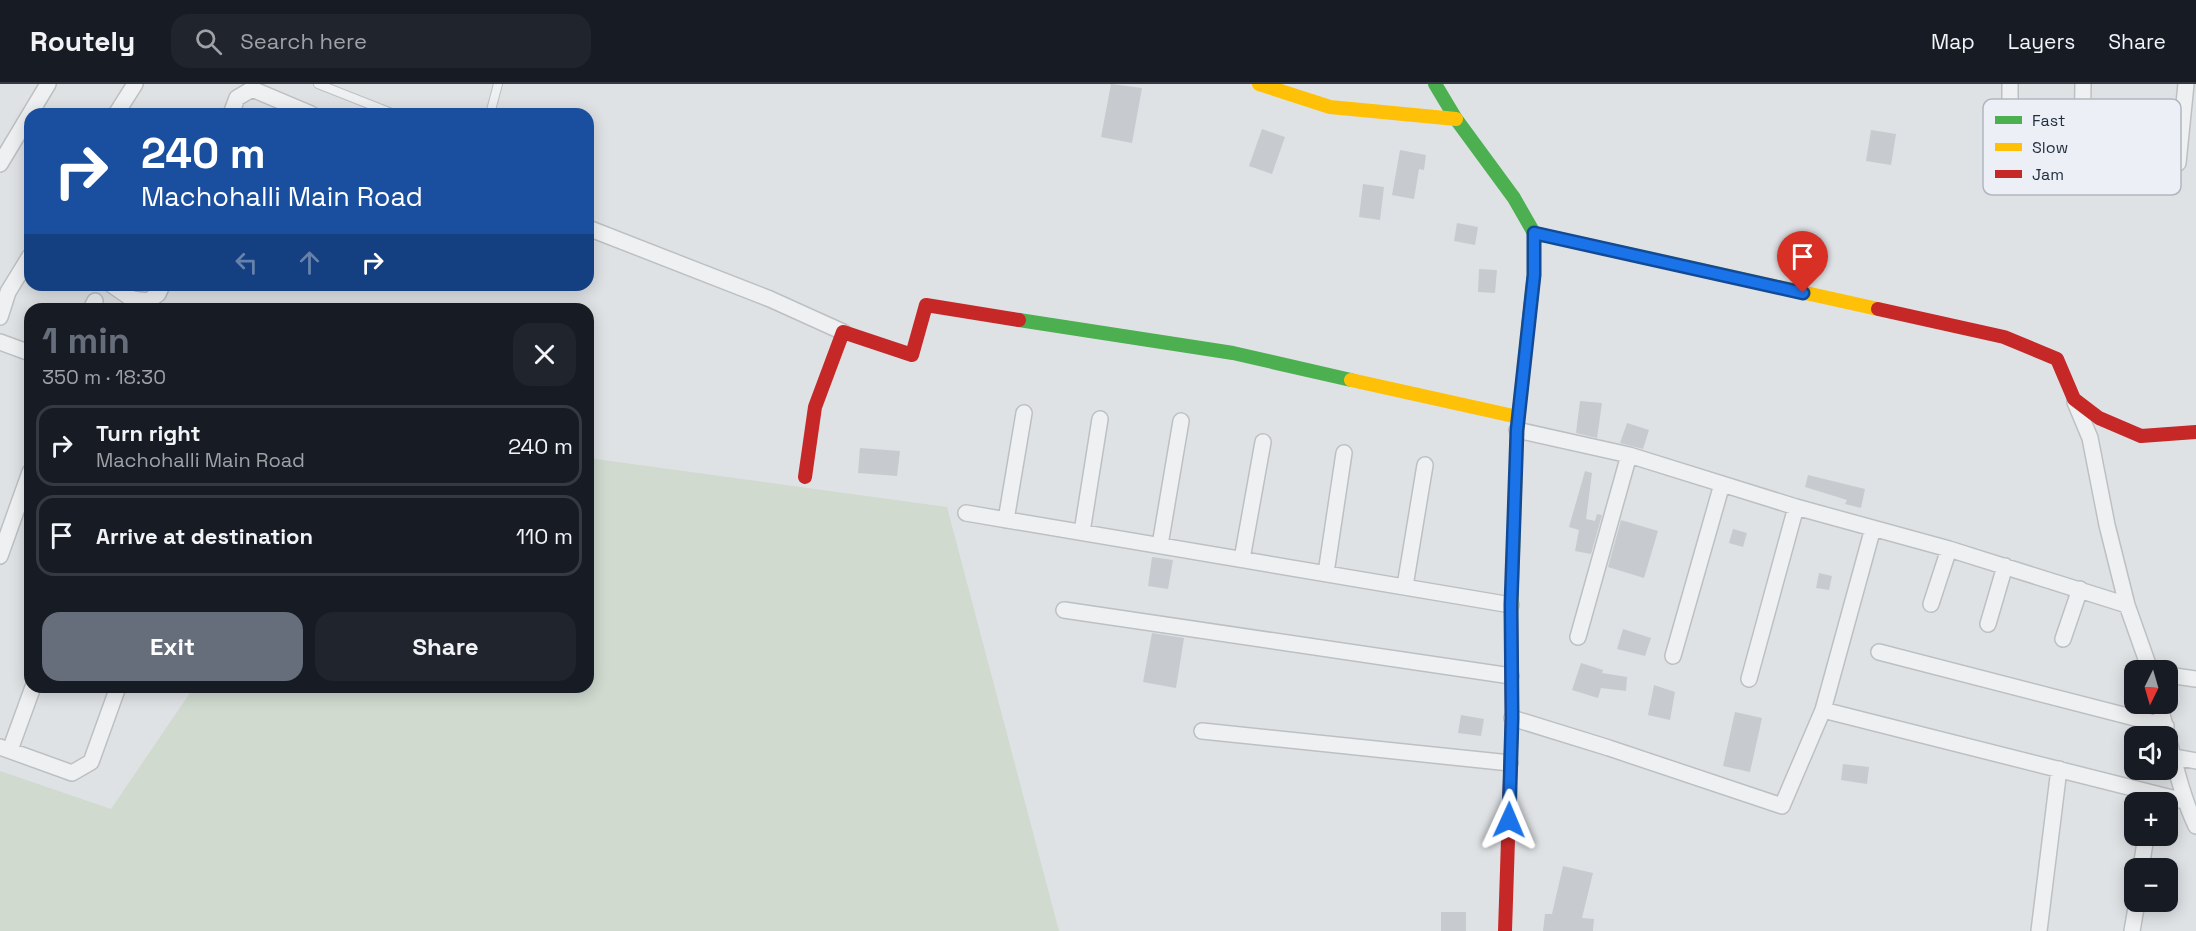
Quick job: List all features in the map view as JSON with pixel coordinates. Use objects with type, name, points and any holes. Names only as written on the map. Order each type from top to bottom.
[{"type":"street","points":[[34,108],[48,84]]},
{"type":"street","points":[[120,108],[135,84]]},
{"type":"street","points":[[1259,84],[1330,107],[1456,119]]},
{"type":"street","points":[[1435,84],[1487,165],[1514,198],[1534,233],[1534,275],[1517,423],[1511,605],[1512,718],[1505,931]]},
{"type":"street","points":[[2083,84],[2083,99]]},
{"type":"street","points":[[2181,155],[2189,133],[2186,84]]},
{"type":"street","points":[[233,108],[237,98],[252,89],[297,108]]},
{"type":"street","points":[[0,164],[24,124]]},
{"type":"street","points":[[594,230],[760,295],[843,332],[912,355],[926,305],[1233,353],[1517,423],[1797,507],[1949,549],[2127,605]]},
{"type":"street","points":[[1534,233],[2004,337],[2057,359],[2090,438],[2107,525],[2127,605],[2146,660]]},
{"type":"street","points":[[0,317],[8,292],[24,266]]},
{"type":"street","points":[[121,291],[132,299],[148,301],[159,291]]},
{"type":"street","points":[[806,477],[815,407],[843,332]]},
{"type":"street","points":[[0,342],[24,351]]},
{"type":"street","points":[[2074,399],[2099,418],[2141,436],[2196,432]]},
{"type":"street","points":[[1006,520],[1024,413]]},
{"type":"street","points":[[1082,532],[1100,419]]},
{"type":"street","points":[[1160,545],[1181,421]]},
{"type":"street","points":[[1242,559],[1263,442]]},
{"type":"street","points":[[1326,573],[1344,453]]},
{"type":"street","points":[[1578,637],[1629,455]]},
{"type":"street","points":[[1405,586],[1425,465]]},
{"type":"street","points":[[1673,656],[1722,484]]},
{"type":"street","points":[[0,556],[24,489]]},
{"type":"street","points":[[1749,679],[1797,507]]},
{"type":"street","points":[[966,513],[1511,605]]},
{"type":"street","points":[[1512,718],[1782,806],[1823,710],[1873,528]]},
{"type":"street","points":[[1931,604],[1949,549]]},
{"type":"street","points":[[1988,624],[2005,566]]},
{"type":"street","points":[[2062,639],[2080,589]]},
{"type":"street","points":[[1064,610],[1511,676]]},
{"type":"street","points":[[1879,651],[2166,726],[2163,714]]},
{"type":"street","points":[[2178,676],[2196,679]]},
{"type":"street","points":[[30,693],[5,749],[72,773],[91,762],[115,693]]},
{"type":"street","points":[[1823,710],[2059,769],[2133,792]]},
{"type":"street","points":[[1202,731],[1510,763]]},
{"type":"street","points":[[2178,758],[2196,761]]},
{"type":"street","points":[[2039,931],[2059,769]]},
{"type":"street","points":[[2178,772],[2184,801],[2196,826]]},
{"type":"street","points":[[2178,800],[2184,801]]},
{"type":"street","points":[[2133,931],[2136,912]]},
{"type":"lane","points":[[318,84],[379,108]]},
{"type":"lane","points":[[492,108],[498,84]]},
{"type":"shaded area","points":[[594,459],[947,507],[1059,931],[0,931],[0,771],[111,809],[190,693],[594,693]]},
{"type":"building","points":[[1111,84],[1142,88],[1132,143],[1101,137]]},
{"type":"building","points":[[1262,129],[1285,137],[1272,174],[1249,166]]},
{"type":"building","points":[[1871,130],[1896,134],[1891,165],[1866,161]]},
{"type":"building","points":[[1400,150],[1426,155],[1424,170],[1419,169],[1414,199],[1392,195]]},
{"type":"building","points":[[1363,184],[1384,187],[1380,220],[1359,217]]},
{"type":"building","points":[[1457,223],[1478,227],[1475,245],[1454,241]]},
{"type":"building","points":[[1479,269],[1497,270],[1495,293],[1478,292]]},
{"type":"building","points":[[1580,401],[1602,403],[1597,438],[1576,433]]},
{"type":"building","points":[[1627,423],[1649,430],[1643,449],[1620,443]]},
{"type":"building","points":[[860,448],[900,451],[897,476],[858,473]]},
{"type":"building","points":[[1585,471],[1592,473],[1586,519],[1595,521],[1597,514],[1602,515],[1591,554],[1575,551],[1579,530],[1569,527]]},
{"type":"building","points":[[1808,475],[1865,489],[1861,508],[1845,504],[1847,500],[1805,487]]},
{"type":"building","points":[[1621,520],[1658,531],[1644,578],[1608,567]]},
{"type":"building","points":[[1733,529],[1747,533],[1743,547],[1729,543]]},
{"type":"building","points":[[1152,557],[1173,560],[1168,589],[1148,586]]},
{"type":"building","points":[[1819,573],[1832,576],[1829,590],[1816,588]]},
{"type":"building","points":[[1623,629],[1651,638],[1645,656],[1617,649]]},
{"type":"building","points":[[1152,633],[1184,638],[1176,688],[1143,682]]},
{"type":"building","points":[[1581,663],[1603,670],[1602,673],[1627,677],[1626,691],[1601,688],[1598,698],[1572,690]]},
{"type":"building","points":[[1654,685],[1675,692],[1670,720],[1648,715]]},
{"type":"building","points":[[1735,712],[1762,718],[1750,772],[1723,766]]},
{"type":"building","points":[[1461,715],[1484,719],[1481,736],[1458,733]]},
{"type":"building","points":[[1843,764],[1869,767],[1867,784],[1841,780]]},
{"type":"building","points":[[1563,866],[1593,873],[1582,918],[1594,919],[1593,931],[1543,931],[1545,914],[1552,914]]},
{"type":"building","points":[[1441,912],[1466,912],[1466,931],[1441,931]]},
{"type":"traffic: fast","points":[[1435,84],[1456,119],[1514,198],[1534,233],[1534,275],[1528,328]]},
{"type":"traffic: fast","points":[[1019,320],[1233,353],[1351,380]]},
{"type":"traffic: slow","points":[[1259,84],[1330,107],[1456,119]]},
{"type":"traffic: slow","points":[[1534,233],[1878,309]]},
{"type":"traffic: slow","points":[[1511,616],[1517,430],[1528,328]]},
{"type":"traffic: slow","points":[[1351,380],[1518,417]]},
{"type":"traffic: jam","points":[[805,477],[815,407],[843,332],[912,355],[926,305],[1019,320]]},
{"type":"traffic: jam","points":[[1878,309],[2004,337],[2057,359],[2074,399],[2099,418],[2141,436],[2196,432]]},
{"type":"traffic: jam","points":[[1505,931],[1512,718],[1511,616]]},
{"type":"route","points":[[1509,820],[1512,718],[1511,605],[1517,430],[1534,275],[1534,233],[1803,293]]}]
